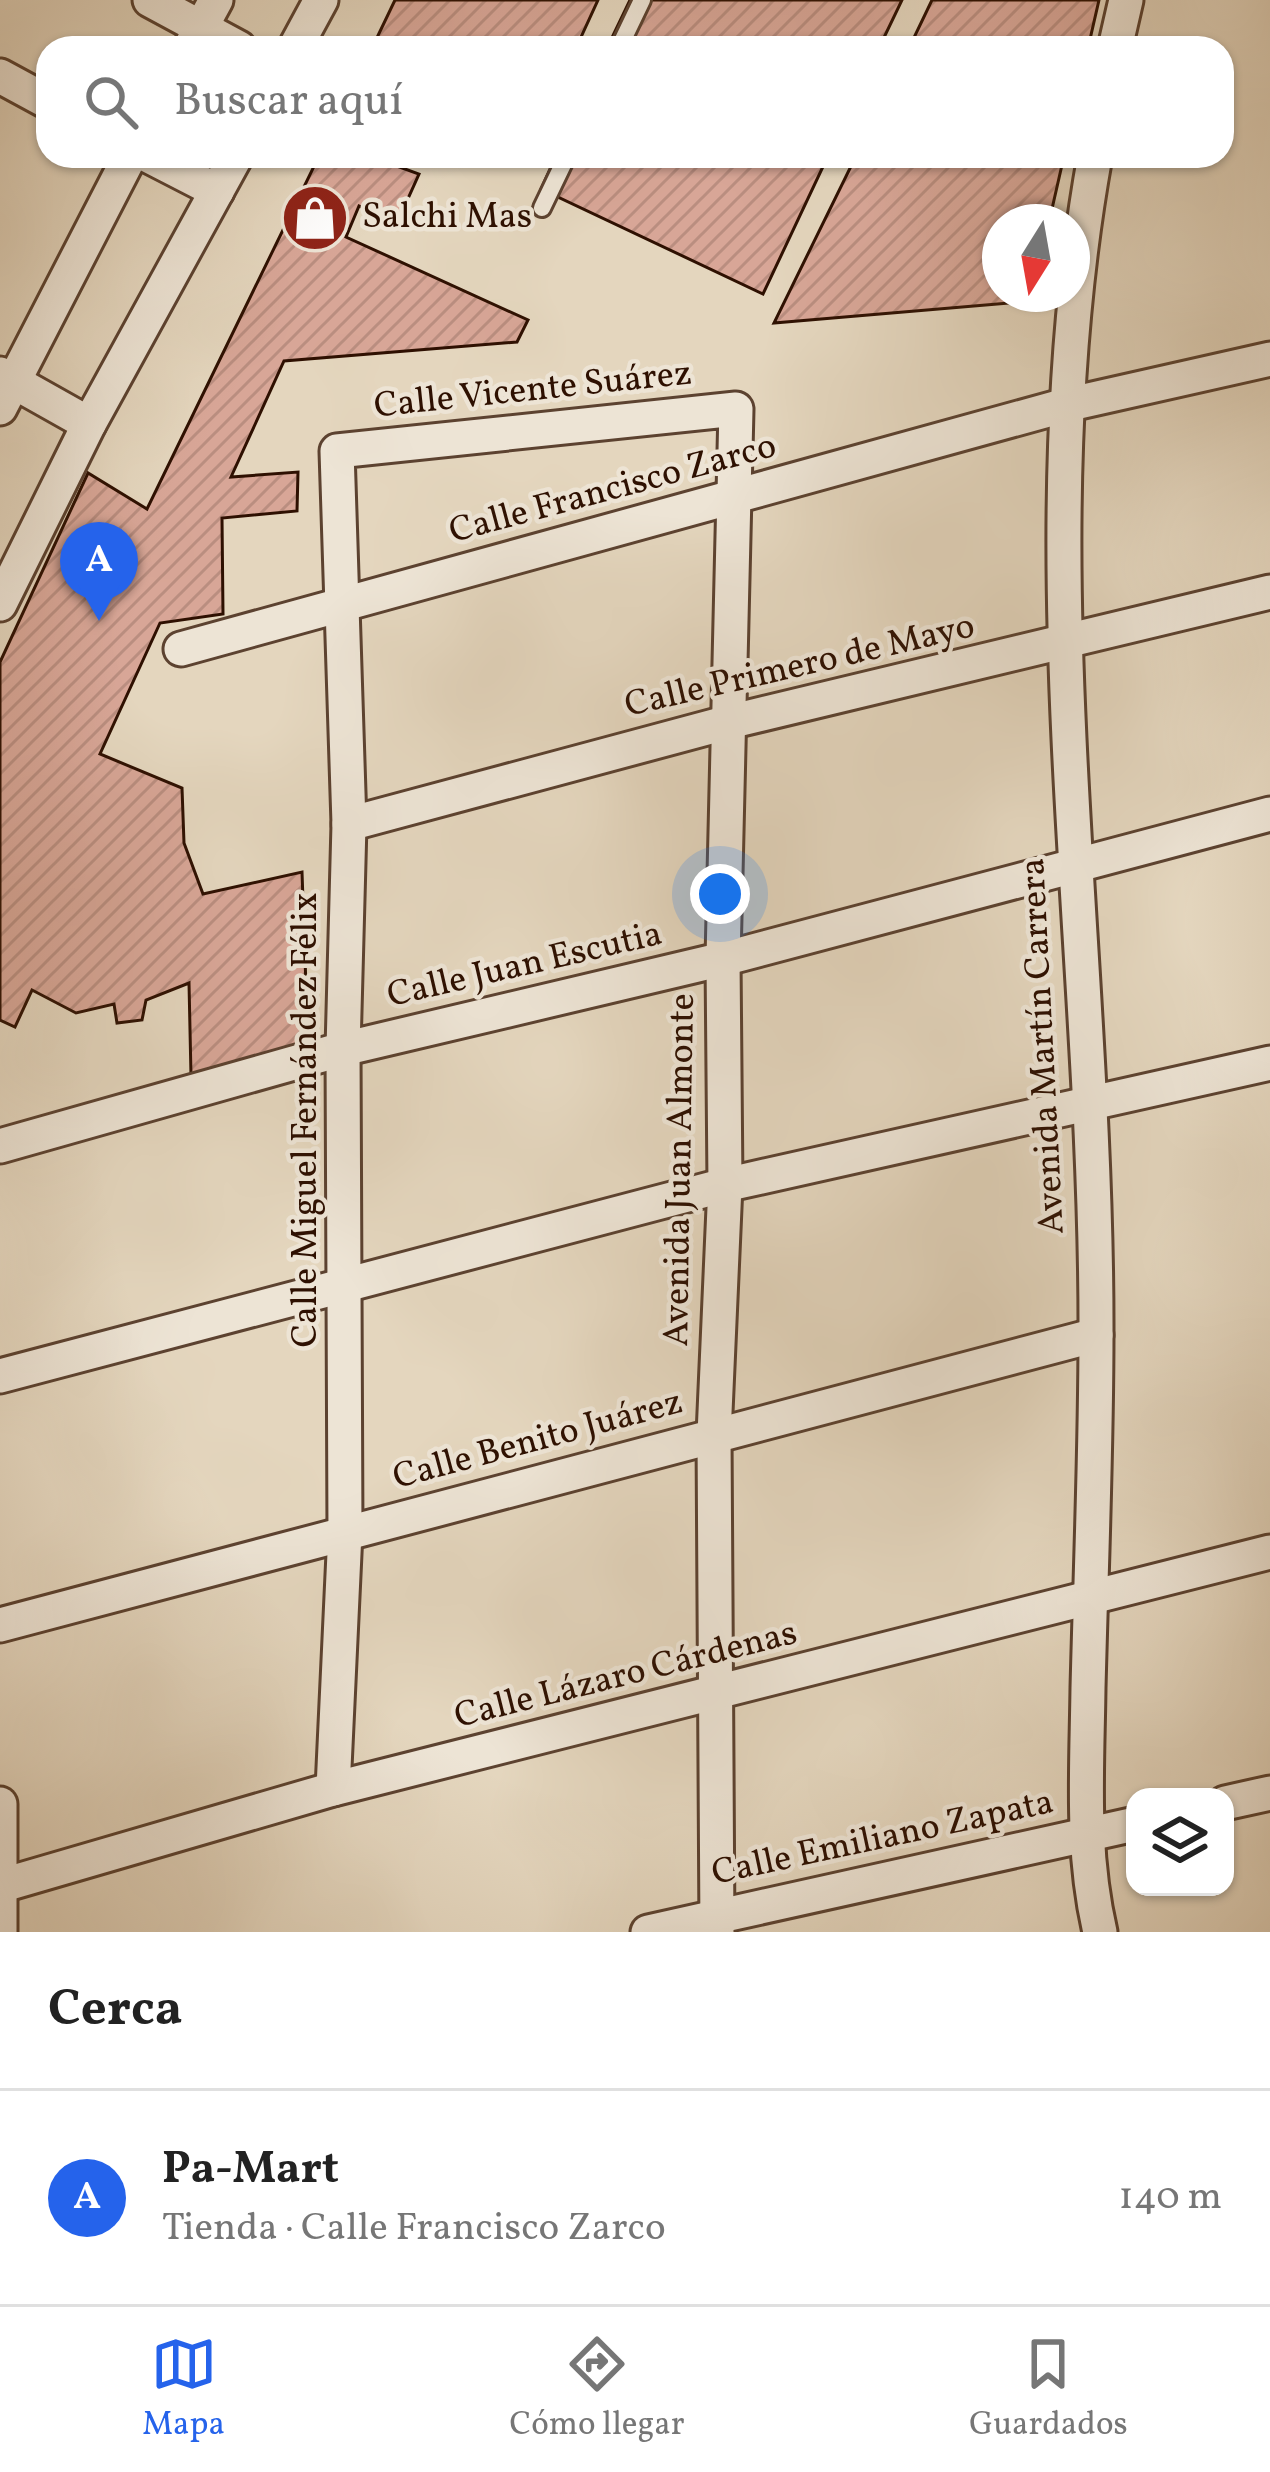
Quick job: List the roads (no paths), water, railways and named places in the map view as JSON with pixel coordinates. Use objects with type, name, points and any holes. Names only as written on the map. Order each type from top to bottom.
[{"type":"street","points":[[150,0],[202,25]]},
{"type":"street","points":[[302,36],[321,0]]},
{"type":"street","points":[[1118,36],[1126,0]]},
{"type":"street","points":[[0,76],[36,96]]},
{"type":"street","points":[[89,424],[4,388],[123,168]]},
{"type":"street","points":[[172,168],[217,191]]},
{"type":"street","points":[[0,604],[14,544],[89,424],[229,168]]},
{"type":"street","name":"Avenida Martín Carrera","points":[[1093,168],[1075,279],[1066,405],[1066,644],[1071,864],[1089,1107],[1096,1335],[1085,1836],[1100,1932]]},
{"type":"street","name":"Calle Francisco Zarco","points":[[181,649],[1066,405],[1270,359]]},
{"type":"street","name":"Avenida Juan Almonte","points":[[717,1923],[714,1435],[724,1185],[723,959],[736,409]]},
{"type":"street","name":"Calle Vicente Suárez","points":[[337,451],[736,409]]},
{"type":"street","name":"Calle Miguel Fernández Félix","points":[[333,1789],[345,1532],[343,1049],[349,824],[346,604],[337,451]]},
{"type":"street","name":"Calle Primero de Mayo","points":[[349,824],[729,722],[1270,592]]},
{"type":"street","name":"Calle Juan Escutia","points":[[4,1144],[343,1049],[723,959],[1270,814]]},
{"type":"street","points":[[0,1376],[724,1185],[1270,1063]]},
{"type":"street","name":"Calle Benito Juárez","points":[[0,1625],[1096,1335]]},
{"type":"street","name":"Calle Lázaro Cárdenas","points":[[1,1886],[333,1789],[1270,1552]]},
{"type":"street","points":[[1234,1801],[1270,1792]]},
{"type":"street","points":[[0,1804],[0,1932]]},
{"type":"street","name":"Calle Emiliano Zapata","points":[[648,1932],[717,1923],[1126,1826]]},
{"type":"lane","points":[[625,36],[642,0]]},
{"type":"lane","points":[[542,208],[561,168]]},
{"type":"place","name":"Salchi Mas","points":[[315,218]]},
{"type":"place","name":"Pa-Mart","points":[[99,621]]}]
